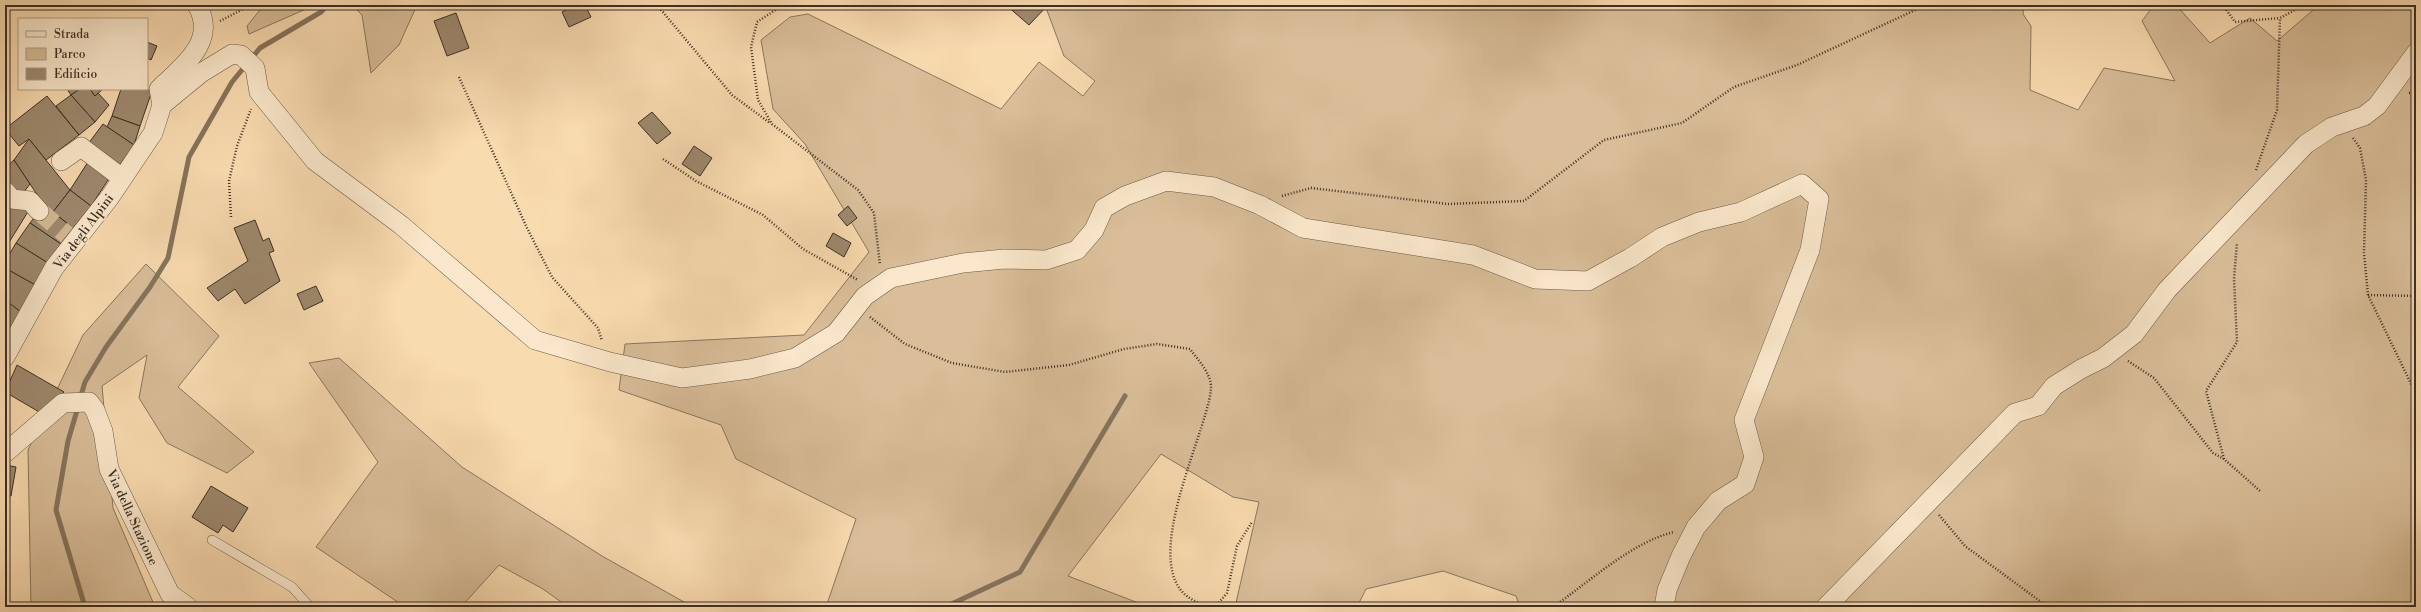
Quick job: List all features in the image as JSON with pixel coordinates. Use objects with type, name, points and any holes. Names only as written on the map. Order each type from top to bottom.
[{"type":"street","points":[[197,5],[205,28]]},
{"type":"street","name":"Via degli Alpini","points":[[8,347],[72,237],[122,178],[153,133],[162,105],[159,89],[185,64],[202,40],[205,28]]},
{"type":"street","points":[[1826,607],[2015,413],[2038,406],[2054,386],[2112,351],[2134,334],[2167,290],[2306,144],[2332,127],[2364,116],[2377,106],[2416,53]]},
{"type":"street","points":[[162,105],[201,73],[232,54],[241,55],[255,68],[259,92],[315,161],[401,225],[535,340],[610,362],[682,378],[757,367],[795,358],[836,333],[862,301],[891,278],[963,263],[1004,259],[1046,260],[1078,250],[1094,230],[1104,208],[1125,196],[1166,181],[1214,187],[1256,204],[1303,228],[1474,255],[1535,279],[1588,281],[1662,237],[1699,222],[1741,212],[1802,184],[1819,199],[1810,250],[1744,420],[1754,457],[1745,484],[1718,501],[1696,527],[1678,563],[1667,590],[1664,607]]},
{"type":"street","points":[[61,161],[81,147],[122,178]]},
{"type":"street","points":[[5,191],[12,199],[30,201],[39,211]]},
{"type":"street","name":"Via della Stazione","points":[[5,453],[63,402],[89,402],[95,410],[103,432],[108,469],[170,594],[188,607]]},
{"type":"lane","points":[[212,540],[292,587],[310,607]]},
{"type":"path","points":[[205,28],[251,5]]},
{"type":"path","points":[[657,5],[732,95],[858,190],[874,213],[880,266]]},
{"type":"path","points":[[772,124],[758,100],[750,47],[757,22],[783,5]]},
{"type":"path","points":[[1256,204],[1311,188],[1448,204],[1524,200],[1604,140],[1682,124],[1734,87],[1797,66],[1926,5]]},
{"type":"path","points":[[2223,5],[2235,22],[2280,18],[2304,5]]},
{"type":"path","points":[[2253,176],[2277,110],[2280,18]]},
{"type":"path","points":[[459,77],[527,228],[552,276],[598,328],[610,362]]},
{"type":"path","points":[[231,217],[229,181],[235,153],[248,114],[259,92]]},
{"type":"path","points":[[2343,124],[2360,148],[2366,180],[2364,254],[2368,295],[2416,394]]},
{"type":"path","points":[[663,159],[696,181],[763,216],[803,249],[861,282],[862,301],[876,323],[905,344],[952,363],[1005,372],[1069,365],[1124,349],[1157,344],[1190,349],[1206,371],[1211,387],[1201,429],[1184,478],[1174,523],[1171,575],[1186,597],[1202,605],[1216,606],[1227,593],[1237,546],[1252,522]]},
{"type":"path","points":[[2224,458],[2206,391],[2237,342],[2234,279],[2240,213]]},
{"type":"path","points":[[2368,295],[2416,296]]},
{"type":"path","points":[[2112,351],[2154,378],[2213,453],[2224,458],[2260,491]]},
{"type":"path","points":[[1928,502],[1965,546],[2048,607]]},
{"type":"path","points":[[1554,607],[1623,557],[1642,546],[1662,535],[1696,527]]},
{"type":"green space","points":[[264,5],[315,5],[249,34],[247,26]]},
{"type":"green space","points":[[352,5],[417,5],[399,45],[371,73],[362,15]]},
{"type":"green space","points":[[1045,5],[2024,5],[2023,14],[2031,26],[2030,90],[2078,110],[2104,68],[2175,81],[2142,21],[2154,5],[2176,5],[2210,43],[2250,18],[2277,41],[2319,5],[2416,5],[2416,607],[1520,607],[1516,596],[1443,571],[1366,589],[1357,607],[1235,607],[1259,502],[1233,497],[1161,454],[1068,576],[1149,607],[826,607],[856,519],[736,459],[721,425],[619,390],[625,344],[804,335],[869,252],[805,144],[773,109],[761,40],[790,17],[808,14],[1001,109],[1039,62],[1083,96],[1095,81],[1064,56]]},
{"type":"green space","points":[[146,264],[219,336],[178,387],[254,452],[227,473],[167,443],[139,398],[147,355],[102,386],[113,508],[155,607],[31,607],[28,450],[83,335]]},
{"type":"green space","points":[[339,358],[462,467],[602,556],[693,607],[568,607],[543,589],[499,565],[461,607],[405,607],[316,547],[378,462],[309,363]]},
{"type":"building","points":[[576,5],[585,5],[591,17],[569,27],[562,12]]},
{"type":"building","points":[[1006,5],[1044,5],[1046,7],[1029,25]]},
{"type":"building","points":[[456,13],[469,48],[447,56],[434,21]]},
{"type":"building","points":[[148,42],[157,46],[151,60],[148,58]]},
{"type":"building","points":[[68,90],[78,90],[71,95]]},
{"type":"building","points":[[78,90],[91,90],[95,96],[98,93],[109,105],[95,122],[71,95]]},
{"type":"building","points":[[91,90],[102,90],[95,96]]},
{"type":"building","points":[[121,90],[152,91],[140,126],[112,116]]},
{"type":"building","points":[[71,95],[95,122],[79,135],[56,106]]},
{"type":"building","points":[[47,96],[79,135],[46,160],[29,139],[19,146],[5,129]]},
{"type":"building","points":[[652,112],[671,133],[657,144],[638,123]]},
{"type":"building","points":[[112,116],[140,126],[134,145],[107,127]]},
{"type":"building","points":[[103,124],[134,145],[119,166],[88,144]]},
{"type":"building","points":[[29,139],[70,190],[53,212],[44,205],[14,160]]},
{"type":"building","points":[[694,146],[712,158],[700,176],[682,164]]},
{"type":"building","points":[[14,160],[30,184],[20,197],[5,184],[5,168]]},
{"type":"building","points":[[88,162],[110,177],[91,206],[70,190]]},
{"type":"building","points":[[70,190],[91,206],[73,228],[53,212]]},
{"type":"building","points":[[15,202],[29,210],[8,244],[5,245],[5,205],[9,209]]},
{"type":"building","points":[[44,205],[73,228],[61,244],[30,223]]},
{"type":"building","points":[[848,206],[857,218],[847,226],[838,215]]},
{"type":"building","points":[[255,220],[263,241],[269,238],[274,251],[269,253],[280,281],[245,304],[235,289],[218,301],[207,288],[248,261],[234,228]]},
{"type":"building","points":[[30,223],[61,244],[48,263],[16,243]]},
{"type":"building","points":[[833,233],[851,243],[844,257],[826,246]]},
{"type":"building","points":[[16,243],[48,263],[37,286],[5,268],[5,262]]},
{"type":"building","points":[[5,268],[37,286],[21,312],[5,300]]},
{"type":"building","points":[[316,286],[323,301],[304,310],[297,294]]},
{"type":"building","points":[[5,300],[21,312],[5,342]]},
{"type":"building","points":[[17,365],[64,392],[41,413],[5,392]]},
{"type":"building","points":[[5,465],[16,467],[11,496],[5,495]]},
{"type":"building","points":[[211,486],[248,508],[233,532],[223,525],[218,533],[192,517]]},
{"type":"waterway","points":[[80,399],[85,382],[106,347],[150,287],[168,258],[189,157],[232,82],[260,48],[321,12],[327,5]]},
{"type":"waterway","points":[[945,607],[1020,572],[1125,396]]},
{"type":"waterway","points":[[78,407],[68,441],[56,510],[85,607]]},
{"type":"tunnel","points":[[39,211],[67,235]]}]
